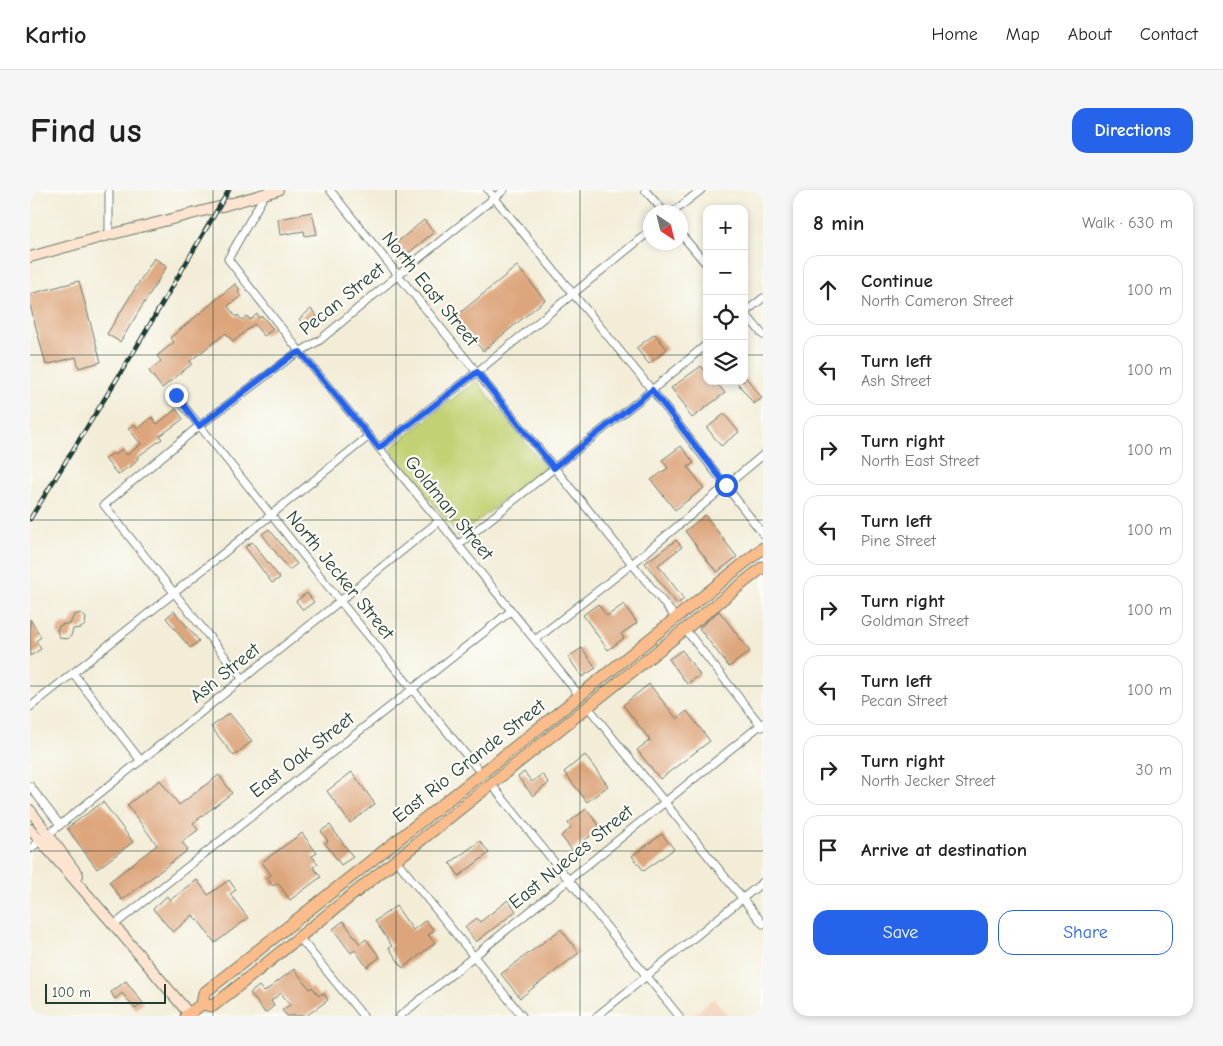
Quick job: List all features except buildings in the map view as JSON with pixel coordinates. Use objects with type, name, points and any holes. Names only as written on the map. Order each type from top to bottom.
[{"type":"main road","points":[[30,257],[278,190]]},
{"type":"main road","name":"East Rio Grande Street","points":[[188,1015],[202,1004],[204,993],[763,548]]},
{"type":"main road","name":"East Rio Grande Street","points":[[202,1004],[213,1006],[763,567]]},
{"type":"main road","points":[[588,707],[588,700],[605,683],[607,674]]},
{"type":"main road","points":[[562,728],[564,716],[579,704],[579,696]]},
{"type":"main road","points":[[30,810],[44,838],[188,1015]]},
{"type":"main road","points":[[30,828],[44,838]]},
{"type":"street","points":[[108,235],[109,190]]},
{"type":"street","name":"North East Street","points":[[330,190],[676,618]]},
{"type":"street","points":[[488,190],[652,390],[763,534]]},
{"type":"street","name":"Pecan Street","points":[[174,593],[104,505],[199,426],[291,356],[320,340],[504,190]]},
{"type":"street","points":[[645,190],[658,205]]},
{"type":"street","points":[[682,205],[701,190]]},
{"type":"street","name":"Goldman Street","points":[[265,193],[228,259],[300,352],[439,521],[579,696]]},
{"type":"street","points":[[379,448],[477,372],[643,237]]},
{"type":"street","points":[[688,242],[703,260]]},
{"type":"street","points":[[748,309],[763,298]]},
{"type":"street","points":[[748,317],[763,335]]},
{"type":"street","points":[[458,545],[703,347]]},
{"type":"street","name":"North Jecker Street","points":[[176,395],[199,426],[481,774]]},
{"type":"street","points":[[30,707],[369,436]]},
{"type":"street","points":[[535,640],[632,564],[763,455]]},
{"type":"street","name":"Ash Street","points":[[30,848],[439,521]]},
{"type":"street","points":[[174,593],[243,679]]},
{"type":"street","name":"East Oak Street","points":[[114,925],[511,611]]},
{"type":"street","points":[[685,629],[762,725]]},
{"type":"street","points":[[73,674],[141,761]]},
{"type":"street","points":[[588,707],[763,924]]},
{"type":"street","name":"East Nueces Street","points":[[400,1016],[762,725]]},
{"type":"street","points":[[491,784],[679,1016]]},
{"type":"street","points":[[30,786],[60,825]]},
{"type":"street","points":[[396,860],[522,1016]]},
{"type":"street","points":[[597,1016],[763,882]]},
{"type":"street","points":[[299,938],[363,1016]]},
{"type":"shaded area","points":[[714,998],[728,1016],[692,1016]]},
{"type":"green space","points":[[476,380],[545,467],[459,536],[390,449]]},
{"type":"railway","points":[[30,519],[133,353],[229,190]]},
{"type":"route","points":[[176,395],[199,426],[291,356],[300,352],[379,448],[477,372],[554,468],[652,390],[726,485]]}]
